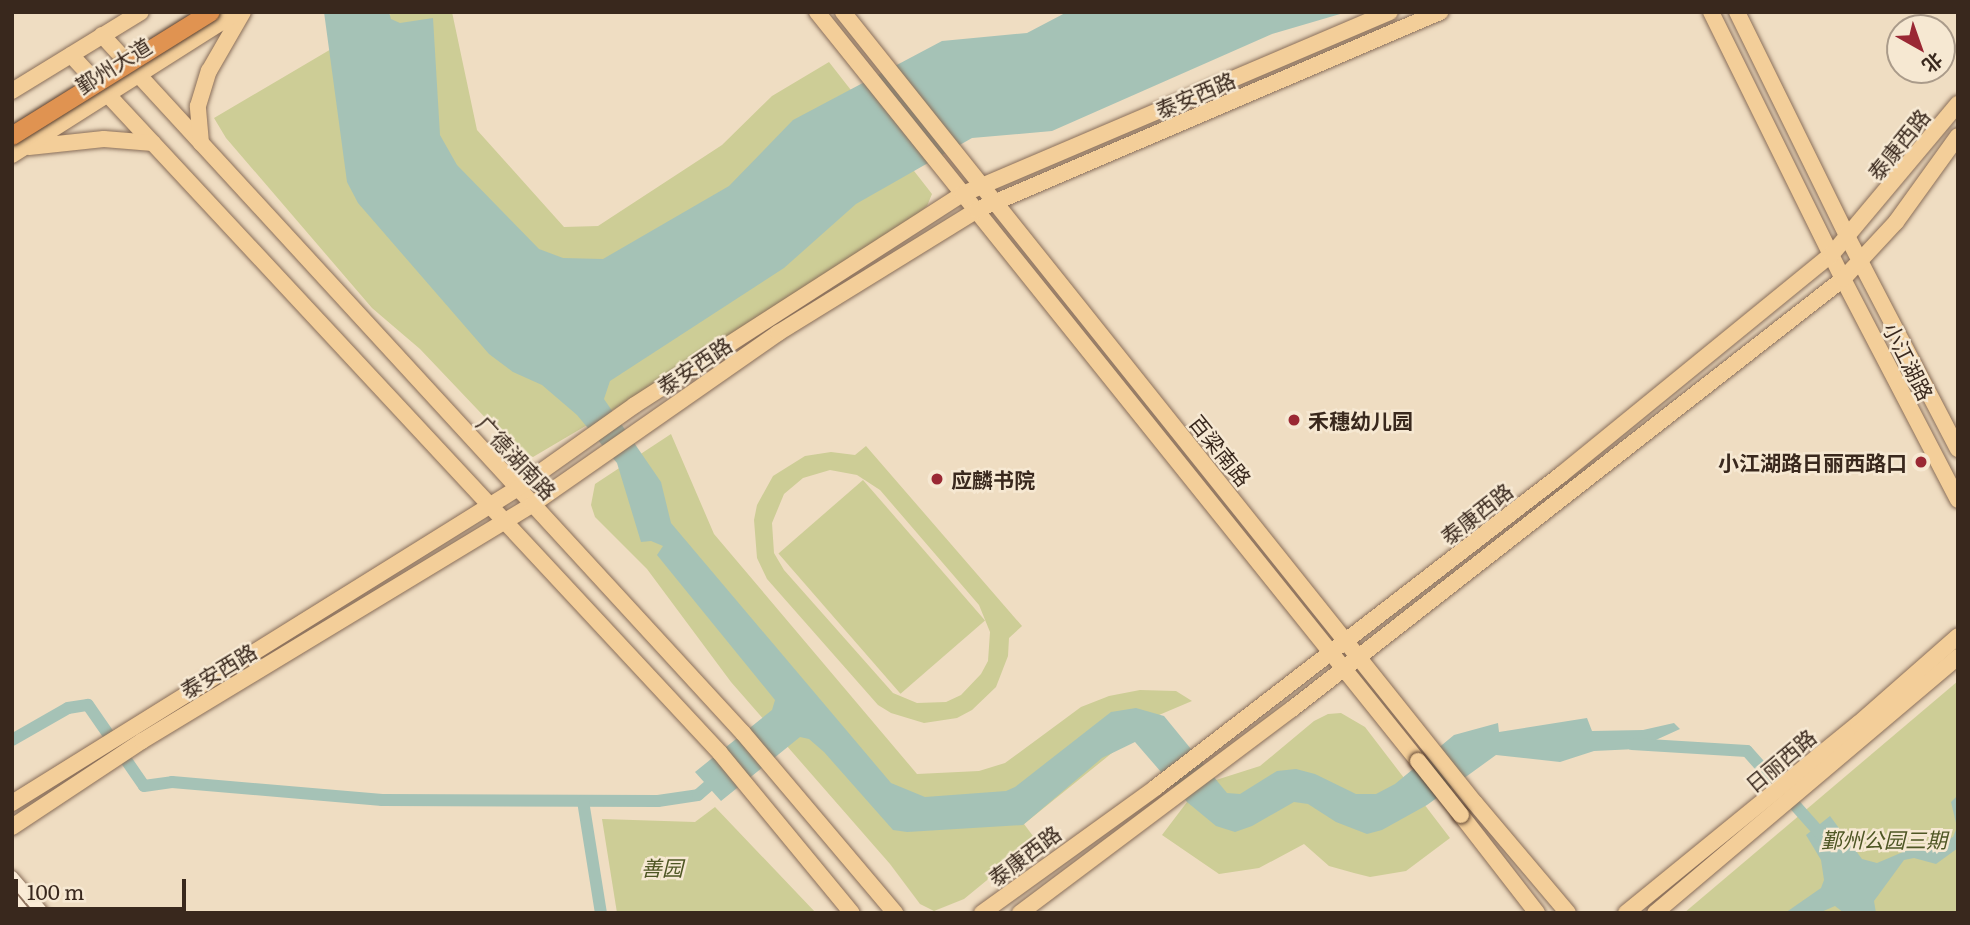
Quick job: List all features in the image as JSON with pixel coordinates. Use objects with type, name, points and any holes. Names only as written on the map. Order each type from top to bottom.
[{"type":"highway","points":[[12,124],[193,12]]},
{"type":"highway","points":[[16,146],[211,12]]},
{"type":"main road","name":"鄞州大道","points":[[12,91],[141,12]]},
{"type":"main road","name":"鄞州大道","points":[[16,146],[107,94],[236,12]]},
{"type":"main road","points":[[201,143],[198,106],[201,94],[209,71],[243,12]]},
{"type":"main road","name":"百梁南路","points":[[817,12],[1537,913]]},
{"type":"main road","name":"百梁南路","points":[[843,12],[1475,803],[1568,913]]},
{"type":"main road","name":"泰安西路","points":[[12,803],[133,725],[517,488],[628,410],[963,194],[1390,12]]},
{"type":"main road","name":"泰安西路","points":[[12,827],[142,741],[505,522],[778,333],[977,210],[1440,12]]},
{"type":"main road","name":"小江湖路","points":[[1711,12],[1843,279],[1958,500]]},
{"type":"main road","name":"小江湖路","points":[[1737,12],[1848,238],[1958,449]]},
{"type":"main road","name":"广德湖南路","points":[[102,35],[743,733],[895,913]]},
{"type":"main road","points":[[71,55],[720,753],[852,913]]},
{"type":"main road","name":"泰康西路","points":[[982,913],[1090,832],[1155,788],[1562,474],[1832,254],[1958,104]]},
{"type":"main road","name":"泰康西路","points":[[1020,913],[1359,656],[1843,279],[1896,222],[1958,136]]},
{"type":"main road","points":[[16,146],[104,139],[153,143]]},
{"type":"main road","name":"日丽西路","points":[[1626,913],[1752,811],[1958,636]]},
{"type":"main road","name":"日丽西路","points":[[1655,913],[1958,657]]},
{"type":"street","points":[[12,877],[43,913]]},
{"type":"street","points":[[12,898],[24,913]]},
{"type":"green space","points":[[394,12],[452,12],[477,130],[564,227],[598,226],[722,145],[772,96],[829,62],[932,194],[927,206],[914,217],[655,385],[533,457],[515,449],[420,349],[372,308],[226,138],[214,118]]},
{"type":"green space","points":[[671,434],[714,534],[917,774],[979,771],[1005,763],[1081,707],[1109,696],[1140,690],[1176,691],[1192,701],[1159,715],[1024,824],[1036,840],[964,899],[934,911],[920,904],[890,864],[731,682],[647,569],[595,517],[591,505],[595,484]]},
{"type":"green space","points":[[866,446],[1022,626],[1009,638],[1008,656],[996,687],[972,710],[957,718],[924,723],[891,713],[878,705],[767,579],[757,558],[754,520],[757,505],[773,476],[805,456],[831,452],[855,455]],"holes":[[[830,470],[857,475],[880,490],[979,605],[990,632],[988,661],[981,674],[961,695],[946,702],[917,703],[893,693],[784,570],[774,553],[772,523],[784,494],[803,478]]]},
{"type":"green space","points":[[863,480],[985,620],[900,694],[778,553]]},
{"type":"green space","name":"鄞州公园三期","points":[[1958,681],[1958,913],[1684,913]]},
{"type":"green space","points":[[1341,713],[1365,727],[1450,838],[1406,871],[1370,877],[1354,873],[1329,866],[1304,844],[1259,868],[1219,874],[1162,835],[1187,802],[1216,780],[1260,766],[1314,721],[1328,714]]},
{"type":"green space","name":"善园","points":[[715,807],[816,913],[617,913],[602,819],[695,822]]},
{"type":"shaded area","points":[[324,12],[389,12],[391,19],[400,23],[433,18],[440,135],[457,165],[539,249],[563,258],[603,259],[729,186],[793,120],[942,41],[1027,33],[1067,12],[1347,12],[1272,34],[1052,131],[972,138],[856,204],[784,268],[610,381],[604,399],[661,482],[671,523],[891,783],[925,797],[1006,791],[1015,787],[1111,712],[1136,708],[1164,716],[1227,793],[1240,794],[1277,771],[1296,769],[1315,774],[1356,794],[1376,794],[1395,784],[1454,735],[1498,723],[1499,732],[1587,718],[1592,731],[1643,730],[1674,723],[1680,729],[1636,749],[1594,751],[1560,762],[1496,755],[1427,805],[1382,830],[1367,834],[1336,822],[1308,804],[1294,802],[1252,826],[1235,832],[1216,826],[1187,802],[1135,742],[1102,758],[1023,825],[907,832],[893,830],[824,752],[809,739],[800,737],[721,801],[695,772],[772,710],[775,700],[657,555],[663,546],[651,541],[641,542],[617,463],[577,415],[542,385],[513,372],[489,354],[358,203],[347,182]]},
{"type":"shaded area","points":[[1958,795],[1958,848],[1936,864],[1914,858],[1904,860],[1874,901],[1876,913],[1844,913],[1835,906],[1819,913],[1785,913],[1821,888],[1824,880],[1821,860],[1806,835],[1830,816],[1862,859],[1877,863],[1910,849],[1929,848],[1953,837],[1957,827],[1951,802]]},
{"type":"waterway","points":[[12,740],[68,708],[88,705],[144,786],[172,782],[382,800],[658,801],[698,795],[720,776]]},
{"type":"waterway","points":[[1632,744],[1747,751],[1826,840]]},
{"type":"waterway","points":[[583,801],[601,913]]},
{"type":"place","name":"禾穗幼儿园","points":[[1294,420]]},
{"type":"place","name":"小江湖路日丽西路口","points":[[1921,462]]},
{"type":"place","name":"应麟书院","points":[[937,479]]}]
